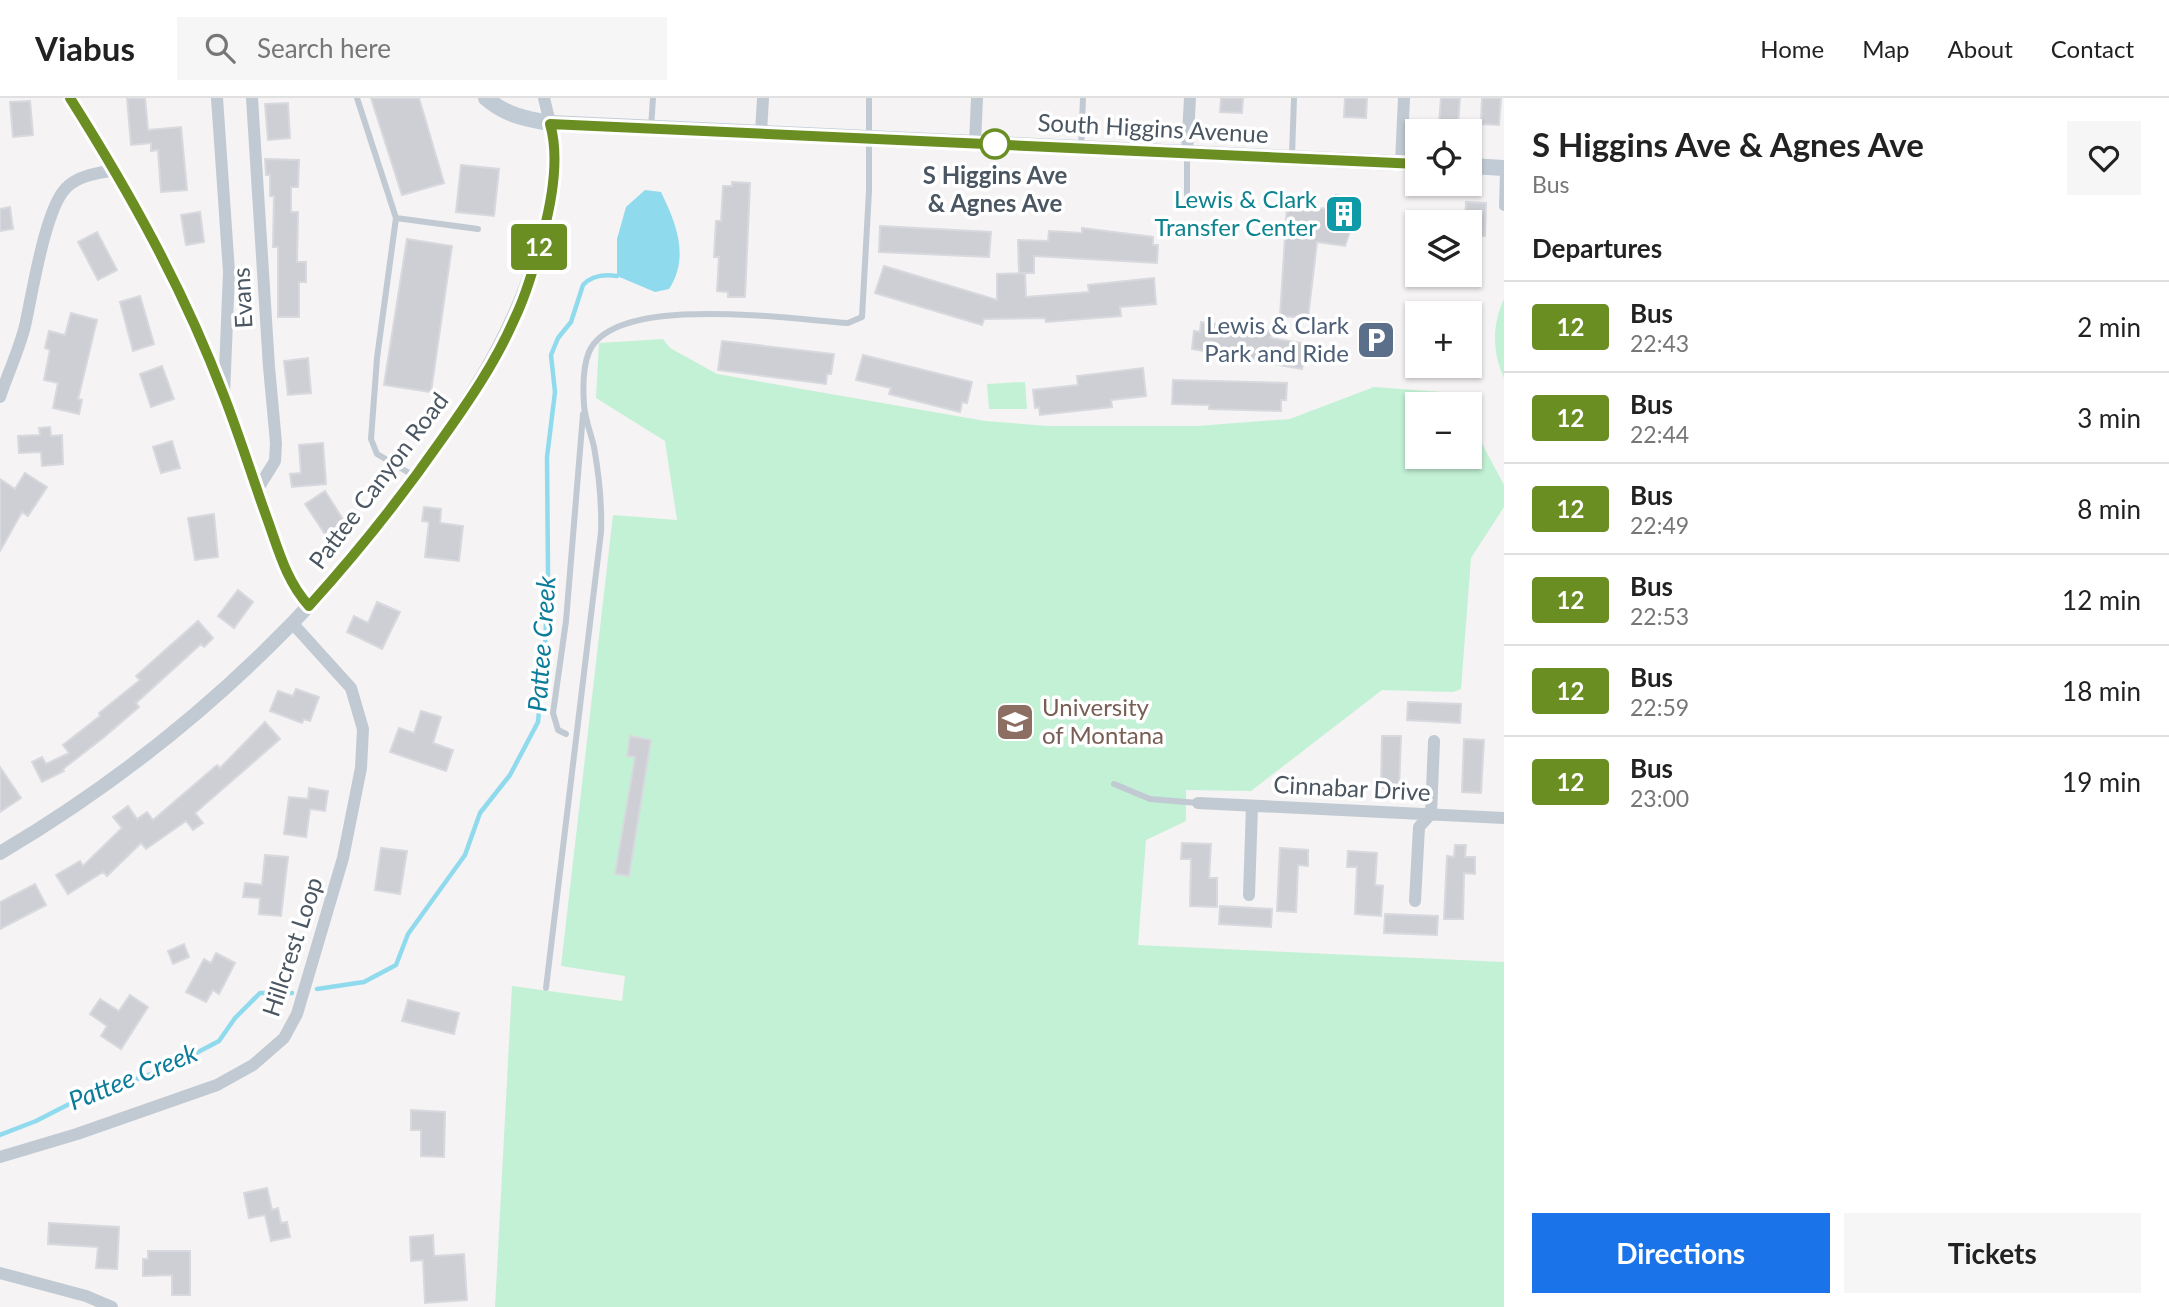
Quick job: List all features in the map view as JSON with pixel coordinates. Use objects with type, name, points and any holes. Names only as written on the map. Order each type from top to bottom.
[{"type":"main road","name":"South Higgins Avenue","points":[[486,98],[505,112],[550,124],[1405,164]]},
{"type":"main road","points":[[1482,167],[1503,168]]},
{"type":"street","points":[[70,98],[116,170],[176,281],[224,395],[290,582],[309,606]]},
{"type":"street","points":[[217,98],[229,272],[224,395]]},
{"type":"street","name":"Evans","points":[[252,98],[276,443],[275,461],[257,490]]},
{"type":"street","points":[[544,98],[550,124]]},
{"type":"street","points":[[761,133],[762,98]]},
{"type":"street","points":[[975,143],[977,98]]},
{"type":"street","points":[[1187,153],[1190,98]]},
{"type":"street","points":[[1404,98],[1406,119]]},
{"type":"street","name":"Pattee Canyon Road","points":[[0,853],[151,752],[204,709],[294,625],[359,551],[416,477],[478,388],[515,320],[535,265],[548,216],[554,146],[550,124]]},
{"type":"street","points":[[0,397],[24,328],[37,261],[55,208],[65,188],[90,174],[116,170]]},
{"type":"street","name":"Hillcrest Loop","points":[[0,1157],[76,1134],[217,1085],[253,1065],[284,1038],[298,1014],[343,858],[361,768],[363,729],[351,688],[294,625]]},
{"type":"street","points":[[1415,901],[1419,827],[1431,814],[1434,741]]},
{"type":"street","name":"Cinnabar Drive","points":[[1198,803],[1504,818]]},
{"type":"street","points":[[1249,895],[1252,806]]},
{"type":"street","points":[[0,1273],[86,1296],[112,1307]]},
{"type":"lane","points":[[357,98],[396,218],[377,358],[371,439],[377,454],[416,477]]},
{"type":"lane","points":[[651,128],[653,98]]},
{"type":"lane","points":[[566,734],[558,730],[553,713],[566,621],[589,351],[614,328],[635,321],[690,312],[848,323],[862,317],[869,191],[869,98]]},
{"type":"lane","points":[[1081,148],[1083,98]]},
{"type":"lane","points":[[1292,158],[1294,98]]},
{"type":"lane","points":[[1187,153],[1187,205]]},
{"type":"lane","points":[[1503,168],[1504,208]]},
{"type":"lane","points":[[396,218],[478,229]]},
{"type":"lane","points":[[546,988],[601,532],[600,488],[584,408]]},
{"type":"lane","points":[[1114,784],[1150,799],[1198,803]]},
{"type":"green space","points":[[1504,299],[1504,378],[1497,358],[1495,338],[1497,318]]},
{"type":"green space","name":"University of Montana","points":[[663,339],[670,348],[717,374],[985,421],[1048,426],[1197,426],[1290,419],[1374,387],[1442,392],[1405,392],[1405,469],[1482,469],[1482,444],[1504,485],[1504,507],[1471,558],[1461,689],[1453,692],[1382,690],[1251,791],[1186,790],[1186,821],[1146,840],[1138,945],[1504,962],[1504,1307],[495,1307],[512,986],[622,1001],[625,976],[561,966],[613,515],[677,520],[665,441],[596,398],[599,343]]},
{"type":"green space","points":[[1025,382],[1027,409],[989,409],[987,384]]},
{"type":"water","points":[[645,190],[661,192],[676,228],[680,252],[679,265],[669,289],[655,292],[617,276],[617,239],[626,207]]},
{"type":"building","points":[[127,98],[145,98],[148,130],[181,127],[187,190],[161,192],[158,150],[151,151],[151,143],[131,145]]},
{"type":"building","points":[[371,98],[419,98],[444,183],[402,195]]},
{"type":"building","points":[[1221,98],[1243,98],[1242,113],[1220,112]]},
{"type":"building","points":[[1345,98],[1367,98],[1366,118],[1344,117]]},
{"type":"building","points":[[1441,98],[1460,98],[1458,119],[1439,119]]},
{"type":"building","points":[[1482,98],[1501,98],[1499,125],[1482,124]]},
{"type":"building","points":[[30,101],[33,135],[13,137],[10,102]]},
{"type":"building","points":[[288,103],[290,138],[268,140],[265,104]]},
{"type":"building","points":[[265,159],[299,160],[298,187],[291,187],[291,212],[298,212],[297,262],[306,262],[306,282],[299,282],[299,317],[278,317],[278,247],[273,247],[274,196],[270,196],[270,175],[266,175]]},
{"type":"building","points":[[461,165],[499,169],[494,216],[456,212]]},
{"type":"building","points":[[732,182],[750,183],[745,297],[728,297],[728,292],[717,291],[719,257],[714,257],[716,221],[721,221],[723,186],[732,186]]},
{"type":"building","points":[[1336,195],[1354,199],[1353,204],[1359,205],[1345,246],[1317,242],[1308,318],[1280,316],[1287,206],[1332,209]]},
{"type":"building","points":[[1466,202],[1486,203],[1485,236],[1482,236],[1482,210],[1466,210]]},
{"type":"building","points":[[10,207],[13,229],[0,231],[0,209]]},
{"type":"building","points":[[200,212],[204,242],[186,245],[181,215]]},
{"type":"building","points":[[880,226],[991,232],[989,257],[879,252]]},
{"type":"building","points":[[1082,228],[1153,237],[1153,245],[1158,245],[1157,263],[1034,256],[1034,273],[1019,273],[1018,240],[1048,241],[1049,231],[1082,233]]},
{"type":"building","points":[[97,232],[117,270],[98,280],[78,242]]},
{"type":"building","points":[[407,239],[452,246],[431,392],[384,385]]},
{"type":"building","points":[[884,266],[997,300],[997,274],[1025,273],[1026,297],[1089,292],[1088,285],[1154,278],[1156,304],[1120,307],[1121,316],[1046,322],[1045,318],[984,319],[982,325],[875,293]]},
{"type":"building","points":[[140,296],[154,344],[133,351],[120,302]]},
{"type":"building","points":[[71,313],[97,320],[78,399],[82,400],[79,414],[53,408],[58,383],[44,380],[50,350],[45,348],[49,331],[65,335]]},
{"type":"building","points":[[1201,322],[1273,331],[1271,338],[1307,344],[1302,369],[1192,349],[1194,331],[1200,332]]},
{"type":"building","points":[[722,341],[834,354],[831,374],[827,374],[826,384],[718,370]]},
{"type":"building","points":[[863,355],[972,382],[967,403],[962,402],[960,412],[889,394],[891,388],[856,380]]},
{"type":"building","points":[[308,358],[311,393],[288,395],[284,361]]},
{"type":"building","points":[[162,366],[174,399],[151,407],[140,374]]},
{"type":"building","points":[[1143,368],[1146,396],[1111,400],[1112,407],[1040,415],[1039,407],[1035,408],[1033,390],[1078,385],[1077,376]]},
{"type":"building","points":[[1173,380],[1287,383],[1286,400],[1281,400],[1281,411],[1209,409],[1209,405],[1172,404]]},
{"type":"building","points":[[50,427],[51,436],[62,435],[63,464],[42,466],[41,452],[19,453],[18,436],[40,435],[39,428]]},
{"type":"building","points":[[172,441],[180,468],[161,473],[153,447]]},
{"type":"building","points":[[323,443],[326,484],[292,487],[290,474],[301,473],[299,445]]},
{"type":"building","points":[[25,473],[47,487],[28,516],[22,512],[0,551],[0,479],[15,489]]},
{"type":"building","points":[[325,491],[344,521],[325,534],[305,504]]},
{"type":"building","points":[[424,507],[441,509],[440,523],[463,526],[459,561],[425,557],[429,522],[422,521]]},
{"type":"building","points":[[214,514],[218,557],[195,560],[188,518]]},
{"type":"building","points":[[238,590],[253,602],[234,628],[218,616]]},
{"type":"building","points":[[377,602],[400,612],[382,649],[347,632],[354,616],[368,623]]},
{"type":"building","points":[[198,621],[213,638],[204,647],[201,644],[136,703],[139,707],[63,769],[64,771],[42,782],[32,762],[42,757],[46,764],[69,753],[63,745],[140,680],[136,676]]},
{"type":"building","points":[[296,689],[319,697],[310,721],[304,719],[302,723],[270,711],[278,691],[293,696]]},
{"type":"building","points":[[1408,702],[1461,704],[1460,723],[1407,720]]},
{"type":"building","points":[[421,711],[441,717],[433,743],[453,750],[446,771],[390,752],[399,728],[414,733]]},
{"type":"building","points":[[265,722],[280,739],[195,813],[203,823],[193,830],[186,821],[146,849],[141,843],[107,876],[103,872],[68,894],[56,875],[80,861],[83,866],[122,828],[113,817],[128,806],[137,819],[147,812],[153,820],[217,765],[220,768]]},
{"type":"building","points":[[630,736],[651,740],[629,876],[615,874],[635,757],[627,756]]},
{"type":"building","points":[[1382,736],[1401,736],[1399,789],[1381,788]]},
{"type":"building","points":[[1464,739],[1484,740],[1481,793],[1462,792]]},
{"type":"building","points":[[0,767],[21,798],[0,812]]},
{"type":"building","points":[[309,788],[328,791],[325,811],[310,809],[306,837],[284,834],[289,797],[308,799]]},
{"type":"building","points":[[1182,843],[1211,844],[1209,878],[1217,878],[1217,907],[1190,906],[1191,859],[1181,859]]},
{"type":"building","points":[[1455,845],[1466,845],[1465,857],[1475,857],[1475,874],[1464,873],[1463,919],[1444,919],[1447,856],[1454,857]]},
{"type":"building","points":[[381,848],[407,851],[400,894],[375,890]]},
{"type":"building","points":[[1280,848],[1308,850],[1308,866],[1298,865],[1296,912],[1277,911]]},
{"type":"building","points":[[1348,851],[1377,853],[1375,885],[1383,886],[1381,916],[1355,914],[1357,867],[1347,867]]},
{"type":"building","points":[[265,855],[288,857],[281,916],[259,914],[260,898],[243,897],[245,883],[262,885]]},
{"type":"building","points":[[35,884],[46,905],[0,929],[0,902]]},
{"type":"building","points":[[1220,906],[1272,909],[1271,927],[1219,924]]},
{"type":"building","points":[[1385,914],[1438,916],[1437,935],[1384,933]]},
{"type":"building","points":[[184,944],[189,957],[173,964],[168,951]]},
{"type":"building","points":[[216,953],[235,963],[219,994],[213,990],[206,1002],[186,992],[204,959],[211,963]]},
{"type":"building","points":[[130,995],[148,1007],[121,1049],[101,1036],[107,1026],[90,1014],[100,999],[119,1011]]},
{"type":"building","points":[[408,1000],[459,1013],[454,1034],[402,1021]]},
{"type":"building","points":[[411,1110],[445,1112],[444,1157],[421,1156],[421,1130],[411,1130]]},
{"type":"building","points":[[267,1188],[272,1210],[278,1208],[281,1223],[287,1222],[290,1237],[271,1241],[265,1215],[249,1218],[244,1193]]},
{"type":"building","points":[[49,1223],[119,1227],[117,1269],[96,1268],[98,1247],[48,1244]]},
{"type":"building","points":[[433,1235],[434,1256],[464,1254],[467,1300],[425,1303],[423,1260],[411,1261],[410,1237]]},
{"type":"building","points":[[148,1251],[190,1251],[190,1295],[172,1295],[172,1275],[143,1276],[143,1259],[148,1259]]},
{"type":"waterway","name":"Pattee Creek","points":[[317,989],[364,982],[396,965],[408,934],[465,855],[480,813],[510,775],[538,722],[548,574],[547,457],[555,392],[551,355],[558,338],[571,322],[583,285],[598,276],[617,276]]},
{"type":"waterway","name":"Pattee Creek","points":[[0,1135],[36,1121],[81,1098],[166,1069],[219,1041],[235,1018],[260,993],[292,993]]},
{"type":"bus line","name":"12","points":[[70,98],[116,170],[176,281],[224,395],[290,582],[309,606],[359,551],[404,493],[478,388],[515,320],[535,265],[548,216],[554,146],[550,124],[1405,163]]},
{"type":"place","name":"S Higgins Ave & Agnes Ave","points":[[995,144]]},
{"type":"place","name":"Lewis & Clark Transfer Center","points":[[1344,214]]},
{"type":"place","name":"Lewis & Clark Park and Ride","points":[[1376,340]]},
{"type":"place","name":"University of Montana","points":[[1015,722]]}]
